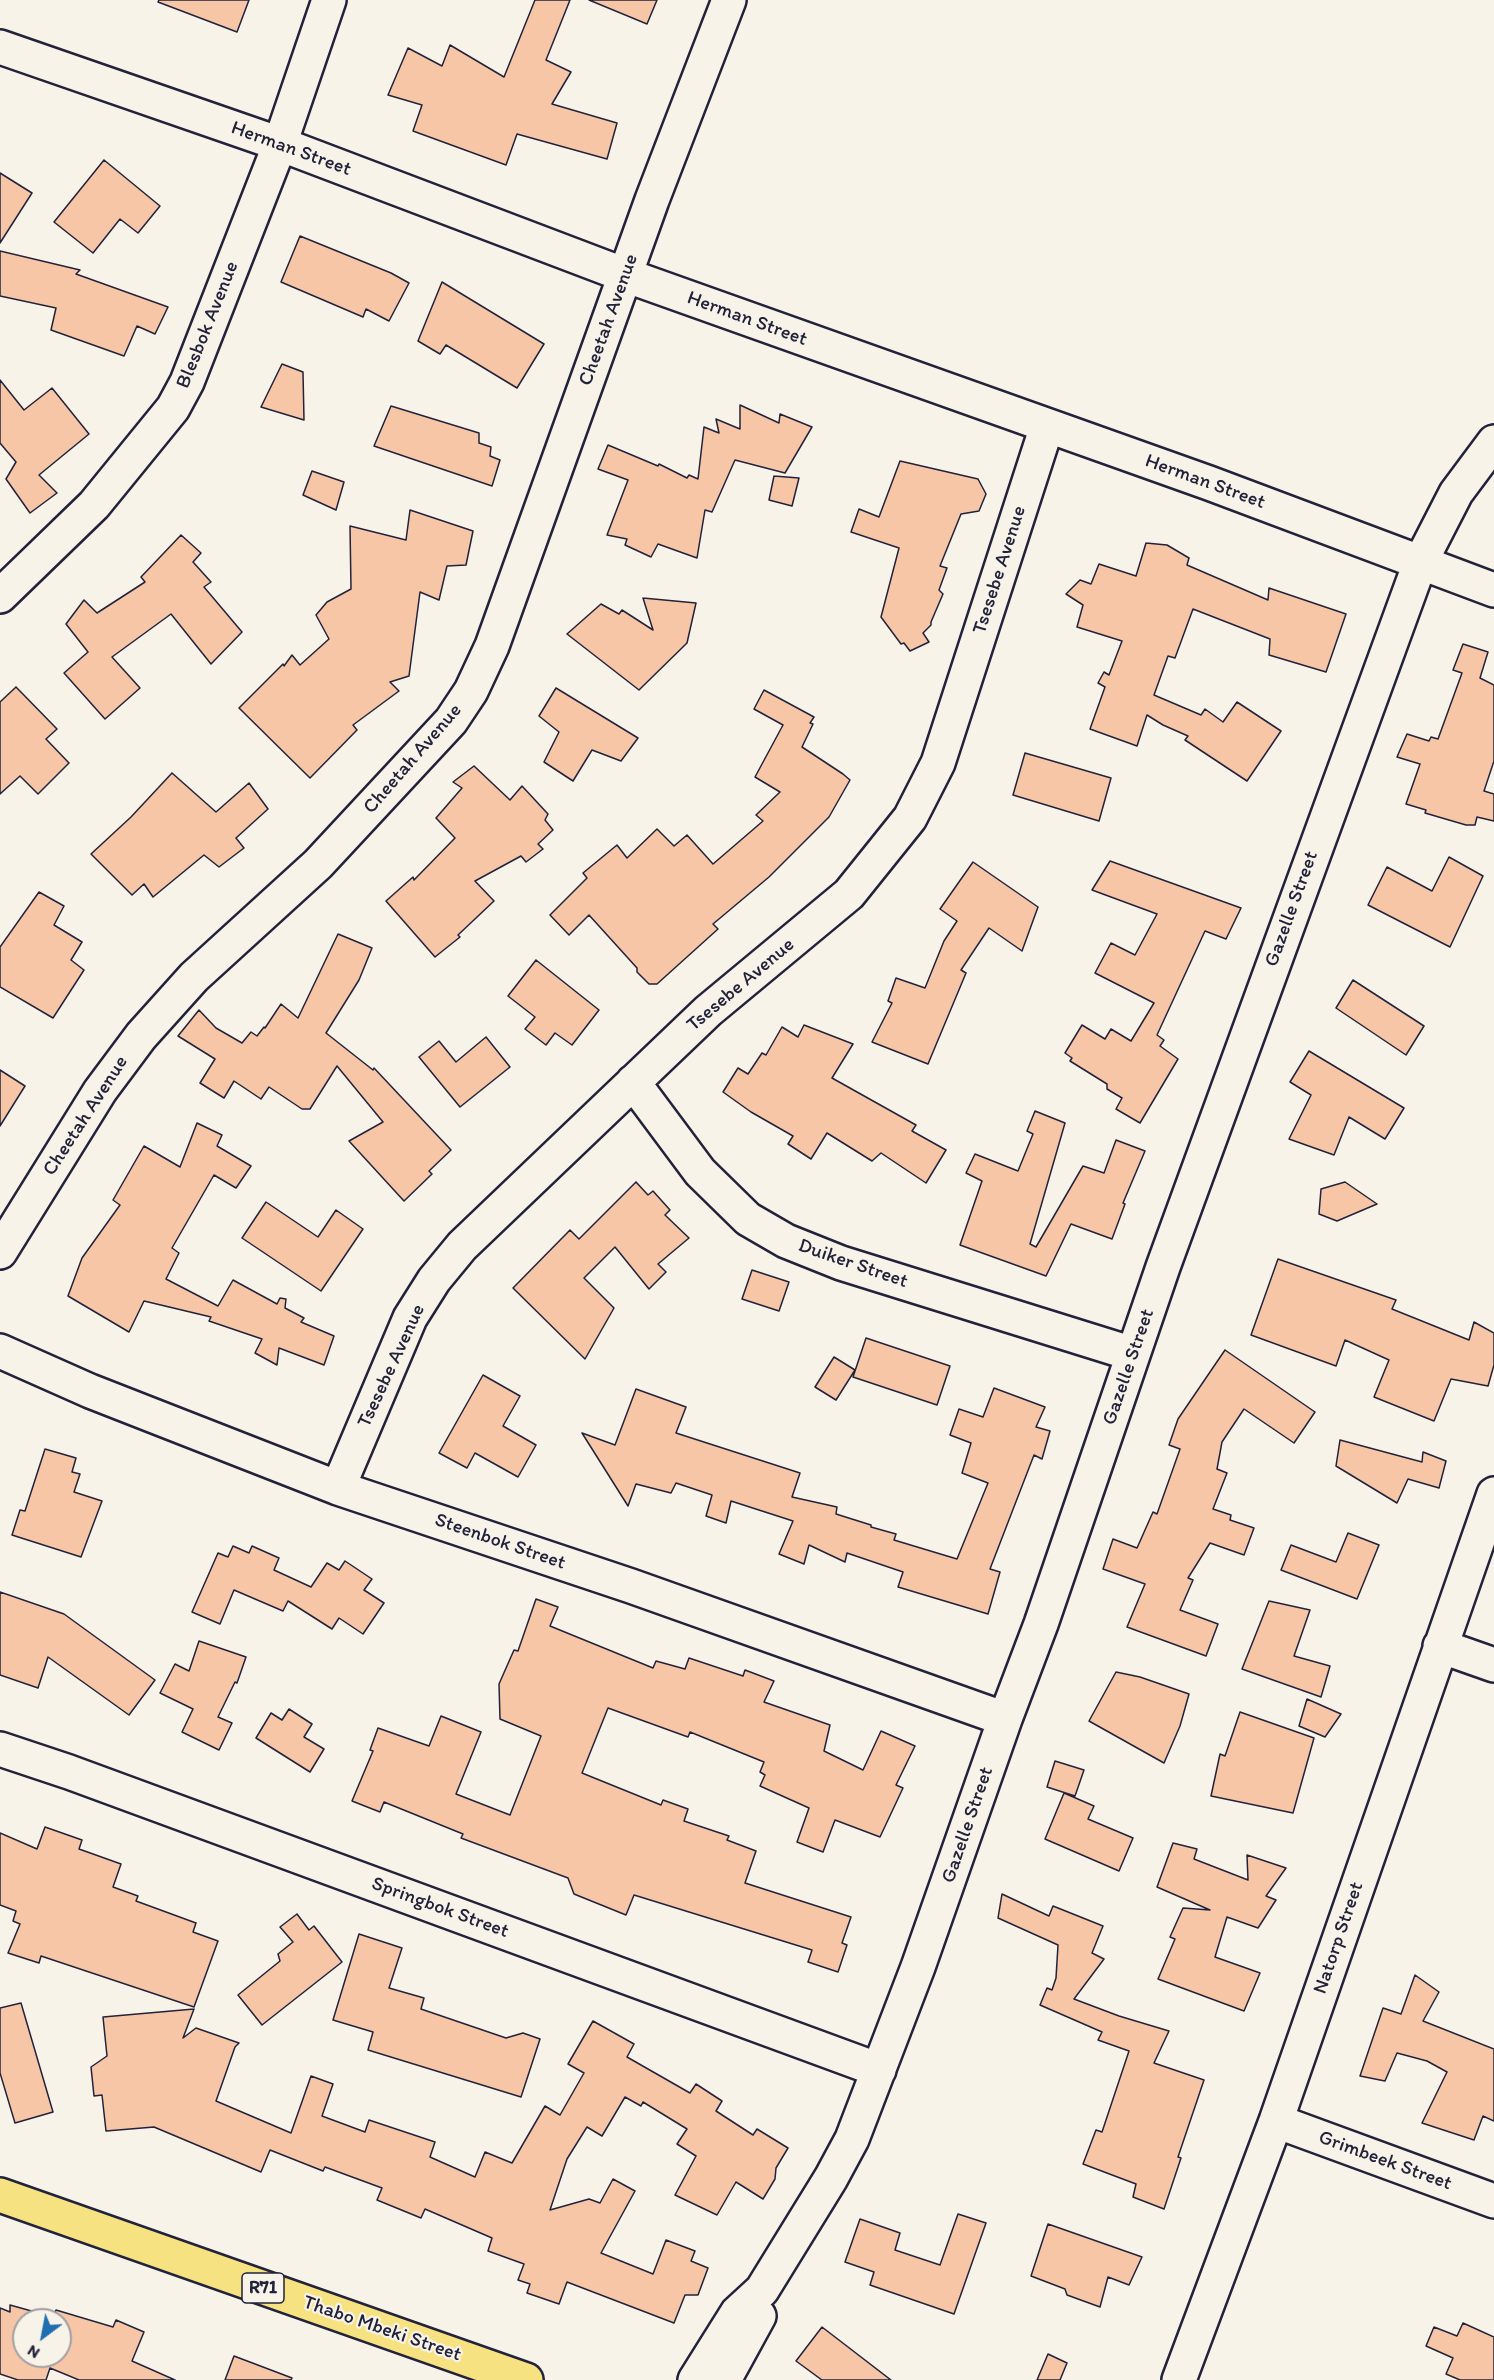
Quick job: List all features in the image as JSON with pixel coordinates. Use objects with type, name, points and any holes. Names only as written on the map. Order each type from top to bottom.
[{"type":"main road","name":"Thabo Mbeki Street","points":[[0,2195],[526,2380]]},
{"type":"street","name":"Blesbok Avenue","points":[[0,596],[94,505],[173,408],[187,382],[280,144],[329,0]]},
{"type":"street","name":"Cheetah Avenue","points":[[0,1252],[100,1091],[141,1036],[194,977],[318,864],[451,721],[471,691],[492,646],[625,275],[729,0]]},
{"type":"street","name":"Herman Street","points":[[0,47],[280,144],[625,275],[1209,483],[1494,590]]},
{"type":"street","name":"Tsesebe Avenue","points":[[338,1488],[410,1318],[434,1280],[462,1246],[708,1011],[849,894],[910,818],[938,763],[1047,426]]},
{"type":"street","name":"Gazelle Street","points":[[695,2380],[737,2313],[762,2290],[841,2160],[879,2070],[1041,1624],[1133,1354],[1321,830],[1420,563],[1456,493],[1494,442]]},
{"type":"street","name":"Duiker Street","points":[[633,1082],[700,1172],[748,1218],[786,1241],[840,1263],[1133,1354]]},
{"type":"street","name":"Steenbok Street","points":[[0,1351],[90,1391],[338,1488],[631,1586],[1005,1719]]},
{"type":"street","name":"Natorp Street","points":[[1179,2380],[1276,2121],[1494,1494]]},
{"type":"street","points":[[1440,1646],[1494,1665]]},
{"type":"street","name":"Springbok Street","points":[[0,1749],[69,1772],[879,2070]]},
{"type":"street","name":"Grimbeek Street","points":[[1276,2121],[1494,2201]]},
{"type":"street","name":"Gazelle Street","points":[[724,2380],[758,2319],[762,2290]]},
{"type":"building","points":[[159,0],[249,0],[237,32],[158,2]]},
{"type":"building","points":[[535,0],[570,0],[546,60],[571,72],[552,104],[617,123],[607,159],[517,134],[506,165],[413,131],[422,105],[388,95],[408,48],[442,66],[450,45],[504,77]]},
{"type":"building","points":[[589,0],[657,0],[647,24]]},
{"type":"building","points":[[104,160],[160,206],[138,233],[120,219],[93,253],[54,222]]},
{"type":"building","points":[[0,173],[32,193],[0,243]]},
{"type":"building","points":[[300,236],[391,273],[409,283],[389,321],[366,309],[363,317],[281,282]]},
{"type":"building","points":[[0,251],[80,270],[76,274],[168,307],[155,334],[137,326],[124,356],[51,330],[56,308],[0,296]]},
{"type":"building","points":[[442,282],[544,344],[517,388],[446,345],[440,354],[418,341]]},
{"type":"building","points":[[282,364],[303,372],[304,420],[261,407]]},
{"type":"building","points":[[0,380],[24,410],[52,388],[89,434],[39,475],[57,493],[30,513],[6,479],[16,462],[0,443]]},
{"type":"building","points":[[740,405],[779,423],[780,414],[812,427],[785,473],[735,460],[712,512],[705,510],[697,558],[658,544],[651,557],[625,545],[627,539],[607,535],[628,480],[598,469],[608,445],[658,466],[659,464],[687,478],[689,475],[698,479],[704,427],[719,433],[716,419],[740,429]]},
{"type":"building","points":[[391,406],[479,433],[479,443],[491,447],[490,456],[500,460],[492,486],[374,446]]},
{"type":"building","points":[[900,461],[978,479],[986,494],[979,511],[961,514],[940,566],[947,568],[939,590],[943,594],[931,625],[923,633],[929,642],[910,651],[904,643],[901,644],[881,617],[899,548],[851,532],[859,509],[879,517]]},
{"type":"building","points":[[312,471],[344,482],[336,510],[303,495]]},
{"type":"building","points":[[774,476],[799,478],[792,506],[769,500]]},
{"type":"building","points":[[410,510],[473,531],[466,565],[447,566],[439,600],[420,592],[409,676],[390,682],[399,691],[353,725],[357,730],[310,778],[239,708],[283,664],[284,666],[292,655],[300,665],[329,639],[316,615],[327,602],[351,589],[350,526],[406,540]]},
{"type":"building","points":[[181,535],[201,553],[193,562],[211,582],[204,587],[242,632],[211,664],[171,614],[112,657],[140,688],[105,719],[64,673],[88,652],[66,624],[84,600],[97,613],[145,582],[141,577]]},
{"type":"building","points":[[1146,543],[1167,545],[1189,558],[1187,565],[1268,600],[1269,588],[1346,614],[1326,672],[1269,655],[1270,639],[1193,609],[1175,658],[1168,656],[1154,695],[1201,715],[1205,709],[1223,722],[1237,702],[1281,731],[1247,781],[1185,740],[1188,736],[1147,715],[1137,746],[1090,729],[1105,687],[1098,683],[1104,672],[1109,675],[1122,641],[1077,627],[1083,605],[1066,594],[1080,580],[1091,584],[1099,564],[1136,576]]},
{"type":"building","points":[[643,598],[696,603],[687,643],[639,690],[567,634],[601,604],[619,614],[622,610],[653,630]]},
{"type":"building","points":[[1463,644],[1488,652],[1480,678],[1494,685],[1494,761],[1484,791],[1494,794],[1494,821],[1477,817],[1475,825],[1466,825],[1425,813],[1426,810],[1406,804],[1420,764],[1397,757],[1407,734],[1429,741],[1431,737],[1438,739],[1462,673],[1453,670]]},
{"type":"building","points":[[16,687],[57,729],[46,739],[69,763],[38,794],[20,776],[0,794],[0,702]]},
{"type":"building","points":[[556,688],[638,738],[621,761],[592,750],[573,781],[544,762],[559,732],[539,716]]},
{"type":"building","points":[[764,690],[814,717],[802,747],[850,780],[829,817],[769,877],[713,924],[718,929],[657,984],[649,984],[589,915],[569,935],[550,915],[587,878],[583,873],[617,845],[627,858],[657,829],[674,846],[687,835],[713,864],[763,821],[756,815],[780,792],[755,777],[783,725],[754,709]]},
{"type":"building","points":[[1025,753],[1111,778],[1099,821],[1013,795]]},
{"type":"building","points":[[474,766],[510,800],[522,786],[548,814],[545,820],[553,830],[538,844],[543,849],[526,862],[521,856],[475,881],[494,901],[458,935],[460,937],[435,957],[386,901],[413,877],[414,880],[455,838],[436,818],[462,788],[453,782]]},
{"type":"building","points":[[172,773],[216,812],[249,783],[268,809],[236,838],[244,848],[219,867],[204,855],[153,897],[144,884],[132,895],[91,854],[131,817]]},
{"type":"building","points":[[1449,857],[1483,876],[1450,947],[1368,905],[1387,867],[1432,891]]},
{"type":"building","points":[[1110,861],[1241,908],[1226,939],[1205,931],[1157,1035],[1164,1040],[1160,1046],[1178,1059],[1140,1123],[1116,1109],[1122,1098],[1107,1089],[1107,1084],[1070,1061],[1072,1058],[1065,1053],[1082,1025],[1105,1039],[1111,1029],[1131,1041],[1154,1003],[1095,973],[1111,943],[1135,955],[1157,914],[1092,890]]},
{"type":"building","points":[[973,862],[1038,907],[1022,951],[989,928],[961,970],[966,973],[928,1064],[872,1042],[892,1003],[888,1001],[896,978],[925,988],[944,941],[957,921],[940,909]]},
{"type":"building","points":[[39,892],[64,906],[54,925],[82,942],[71,960],[84,970],[53,1018],[0,987],[0,947]]},
{"type":"building","points":[[338,934],[372,948],[359,980],[326,1033],[373,1070],[374,1068],[451,1150],[429,1171],[432,1174],[404,1201],[349,1141],[383,1122],[337,1066],[310,1109],[302,1109],[269,1087],[261,1099],[234,1081],[224,1098],[200,1083],[215,1059],[178,1036],[199,1010],[216,1028],[242,1043],[251,1032],[257,1036],[265,1028],[281,1004],[298,1018]]},
{"type":"building","points":[[536,960],[599,1010],[572,1045],[555,1033],[546,1045],[525,1029],[535,1017],[508,996]]},
{"type":"building","points":[[1353,980],[1424,1026],[1406,1055],[1336,1008]]},
{"type":"building","points":[[804,1025],[853,1044],[832,1078],[916,1125],[912,1131],[946,1150],[926,1183],[881,1153],[872,1161],[827,1133],[811,1159],[788,1144],[793,1136],[751,1112],[723,1092],[738,1068],[748,1074],[762,1053],[766,1055],[782,1027],[798,1037]]},
{"type":"building","points":[[486,1037],[510,1067],[460,1107],[419,1057],[439,1041],[456,1062]]},
{"type":"building","points":[[1309,1051],[1404,1108],[1385,1139],[1349,1117],[1334,1155],[1289,1139],[1311,1095],[1290,1082]]},
{"type":"building","points":[[0,1070],[25,1086],[0,1126]]},
{"type":"building","points":[[1035,1111],[1065,1123],[1030,1244],[1036,1247],[1083,1166],[1104,1173],[1116,1140],[1145,1151],[1123,1203],[1125,1204],[1112,1239],[1071,1224],[1046,1276],[960,1245],[982,1181],[966,1173],[975,1154],[1018,1171],[1033,1134],[1027,1131]]},
{"type":"building","points":[[197,1123],[222,1135],[217,1146],[251,1166],[236,1188],[214,1175],[172,1248],[179,1253],[166,1279],[218,1306],[233,1280],[277,1304],[280,1298],[286,1299],[285,1308],[304,1318],[301,1322],[334,1336],[324,1365],[279,1348],[277,1365],[255,1353],[262,1339],[209,1321],[211,1317],[144,1301],[129,1332],[68,1296],[82,1258],[120,1205],[113,1200],[144,1146],[180,1167]]},
{"type":"building","points":[[636,1182],[648,1195],[653,1191],[670,1210],[665,1215],[689,1238],[658,1264],[666,1272],[649,1289],[615,1247],[584,1278],[614,1308],[585,1359],[513,1288],[570,1230],[579,1239]]},
{"type":"building","points":[[1345,1182],[1377,1204],[1337,1221],[1319,1214],[1321,1189]]},
{"type":"building","points":[[266,1202],[318,1237],[336,1210],[363,1229],[321,1291],[242,1238]]},
{"type":"building","points":[[1278,1259],[1396,1300],[1392,1309],[1469,1340],[1474,1322],[1494,1333],[1494,1365],[1488,1386],[1451,1379],[1434,1421],[1374,1397],[1389,1360],[1345,1340],[1336,1366],[1251,1335]]},
{"type":"building","points":[[752,1270],[789,1282],[779,1311],[742,1299]]},
{"type":"building","points":[[866,1338],[950,1366],[937,1405],[853,1377]]},
{"type":"building","points":[[1225,1350],[1315,1412],[1294,1443],[1244,1409],[1222,1442],[1217,1469],[1227,1473],[1213,1509],[1231,1515],[1230,1520],[1254,1528],[1244,1555],[1210,1543],[1188,1578],[1193,1580],[1180,1610],[1218,1624],[1206,1656],[1127,1627],[1145,1584],[1103,1569],[1113,1539],[1137,1548],[1153,1512],[1157,1514],[1180,1449],[1169,1445],[1178,1419]]},
{"type":"building","points":[[834,1357],[855,1370],[836,1400],[815,1387]]},
{"type":"building","points":[[483,1375],[520,1396],[503,1426],[536,1445],[518,1477],[475,1453],[467,1468],[439,1453]]},
{"type":"building","points":[[994,1388],[1045,1407],[1036,1427],[1050,1431],[1042,1459],[1034,1455],[990,1569],[1000,1572],[988,1614],[898,1587],[903,1572],[847,1553],[845,1562],[809,1545],[804,1564],[779,1554],[793,1521],[731,1501],[726,1523],[706,1516],[712,1495],[676,1483],[671,1493],[636,1484],[628,1506],[582,1433],[615,1445],[636,1389],[686,1407],[676,1433],[800,1473],[792,1497],[837,1507],[836,1514],[896,1534],[894,1540],[957,1559],[988,1483],[962,1473],[971,1443],[950,1435],[959,1409],[983,1417]]},
{"type":"building","points":[[1340,1440],[1422,1462],[1423,1452],[1446,1461],[1439,1488],[1408,1479],[1397,1503],[1336,1466]]},
{"type":"building","points":[[45,1449],[76,1458],[72,1472],[80,1474],[74,1492],[102,1501],[81,1557],[12,1535],[20,1510],[25,1511]]},
{"type":"building","points":[[1348,1533],[1379,1545],[1357,1599],[1281,1570],[1291,1545],[1336,1562]]},
{"type":"building","points":[[233,1546],[249,1553],[252,1546],[279,1558],[274,1570],[311,1587],[327,1563],[339,1570],[345,1561],[372,1579],[364,1590],[384,1603],[363,1634],[339,1618],[332,1629],[288,1601],[283,1611],[234,1590],[220,1624],[192,1612],[218,1553],[228,1557]]},
{"type":"building","points":[[0,1592],[64,1614],[155,1680],[129,1715],[48,1657],[38,1688],[0,1675]]},
{"type":"building","points":[[536,1599],[558,1607],[550,1626],[653,1668],[656,1661],[685,1669],[689,1658],[743,1676],[745,1670],[774,1681],[764,1702],[830,1725],[824,1751],[863,1770],[881,1731],[915,1746],[896,1785],[903,1788],[880,1837],[835,1820],[823,1852],[797,1842],[809,1808],[760,1786],[765,1775],[760,1772],[764,1762],[690,1732],[688,1737],[608,1708],[582,1773],[661,1805],[663,1800],[688,1809],[684,1821],[729,1836],[727,1840],[756,1851],[745,1883],[851,1917],[842,1943],[847,1945],[838,1972],[808,1962],[812,1950],[634,1895],[626,1915],[574,1894],[568,1878],[461,1838],[463,1834],[384,1802],[380,1812],[352,1801],[373,1751],[370,1750],[378,1728],[429,1746],[441,1716],[481,1732],[456,1794],[510,1815],[541,1736],[500,1719],[499,1684],[514,1650],[518,1651]]},
{"type":"building","points":[[1269,1601],[1310,1610],[1294,1656],[1330,1666],[1321,1697],[1242,1669]]},
{"type":"building","points":[[199,1641],[246,1657],[237,1683],[235,1682],[218,1717],[232,1723],[219,1750],[182,1732],[193,1709],[160,1693],[175,1664],[189,1671]]},
{"type":"building","points":[[1116,1672],[1140,1677],[1189,1694],[1180,1726],[1164,1763],[1089,1721]]},
{"type":"building","points":[[1307,1699],[1341,1714],[1325,1737],[1299,1726]]},
{"type":"building","points":[[289,1709],[312,1724],[304,1737],[324,1749],[310,1772],[256,1738],[271,1713],[282,1720]]},
{"type":"building","points":[[1240,1712],[1314,1738],[1293,1813],[1211,1796],[1220,1754],[1225,1756]]},
{"type":"building","points":[[1055,1761],[1084,1770],[1075,1796],[1047,1787]]},
{"type":"building","points":[[1064,1793],[1094,1806],[1088,1819],[1133,1838],[1119,1871],[1045,1839]]},
{"type":"building","points":[[45,1827],[82,1840],[79,1849],[121,1864],[113,1887],[138,1896],[136,1901],[196,1923],[193,1932],[218,1941],[194,2007],[41,1956],[39,1963],[8,1953],[20,1924],[13,1921],[16,1911],[0,1905],[0,1833],[37,1849]]},
{"type":"building","points":[[1173,1843],[1197,1849],[1194,1859],[1248,1880],[1247,1855],[1286,1868],[1266,1896],[1276,1900],[1258,1928],[1227,1917],[1215,1957],[1260,1973],[1244,2011],[1158,1979],[1175,1939],[1170,1937],[1183,1908],[1210,1910],[1157,1887]]},
{"type":"building","points":[[1002,1894],[1049,1916],[1053,1906],[1103,1926],[1092,1953],[1104,1959],[1074,1999],[1169,2031],[1154,2063],[1204,2080],[1178,2157],[1181,2158],[1164,2209],[1133,2197],[1136,2184],[1083,2164],[1096,2130],[1102,2132],[1129,2051],[1098,2040],[1102,2032],[1040,2005],[1047,1988],[1052,1990],[1056,1978],[1058,1945],[998,1918]]},
{"type":"building","points":[[297,1914],[309,1930],[314,1926],[342,1962],[262,2025],[238,1995],[280,1961],[278,1954],[293,1942],[280,1927]]},
{"type":"building","points":[[359,1934],[402,1948],[389,1988],[424,1998],[421,2009],[506,2038],[523,2033],[540,2039],[521,2097],[368,2050],[373,2032],[333,2020]]},
{"type":"building","points":[[1415,1975],[1439,1992],[1423,2021],[1494,2049],[1494,2121],[1483,2116],[1474,2140],[1422,2123],[1447,2072],[1427,2061],[1397,2053],[1385,2081],[1360,2076],[1383,2008],[1401,2014]]},
{"type":"building","points":[[21,2003],[53,2112],[15,2123],[0,2073],[0,2008]]},
{"type":"building","points":[[194,2009],[183,2038],[196,2028],[239,2043],[235,2047],[216,2101],[291,2133],[311,2076],[333,2084],[322,2116],[365,2132],[369,2120],[435,2142],[430,2157],[475,2177],[485,2152],[512,2163],[545,2106],[560,2115],[584,2073],[568,2064],[593,2021],[634,2044],[627,2057],[690,2093],[696,2084],[722,2101],[716,2111],[753,2135],[757,2129],[788,2148],[776,2168],[775,2179],[763,2199],[736,2182],[717,2215],[675,2195],[696,2156],[677,2144],[687,2129],[643,2102],[641,2106],[625,2097],[602,2136],[587,2127],[567,2159],[550,2210],[589,2199],[600,2203],[613,2179],[635,2191],[601,2253],[653,2274],[666,2240],[695,2251],[691,2261],[708,2268],[698,2295],[685,2295],[674,2323],[567,2282],[559,2304],[527,2293],[530,2284],[518,2280],[524,2264],[488,2251],[492,2238],[425,2209],[421,2218],[377,2200],[382,2188],[325,2167],[323,2171],[270,2150],[261,2172],[154,2127],[106,2131],[102,2095],[94,2096],[91,2067],[107,2056],[103,2017]]},
{"type":"building","points":[[958,2214],[986,2223],[954,2314],[870,2285],[874,2272],[845,2262],[860,2219],[900,2233],[895,2250],[940,2265]]},
{"type":"building","points":[[1048,2224],[1142,2257],[1129,2285],[1108,2277],[1100,2307],[1067,2295],[1065,2289],[1031,2276]]},
{"type":"building","points":[[10,2305],[21,2308],[12,2308],[12,2368],[50,2368],[46,2380],[18,2380],[0,2374],[0,2308],[10,2312]]},
{"type":"building","points":[[72,2315],[113,2327],[116,2320],[144,2332],[132,2361],[175,2380],[79,2380],[50,2368],[72,2368]]},
{"type":"building","points":[[1463,2323],[1494,2337],[1494,2380],[1460,2380],[1446,2374],[1453,2358],[1426,2346],[1434,2327],[1457,2336]]},
{"type":"building","points":[[822,2327],[891,2380],[822,2380],[796,2361]]},
{"type":"building","points":[[1048,2354],[1067,2363],[1060,2380],[1037,2380]]},
{"type":"building","points":[[234,2356],[292,2378],[291,2380],[225,2380]]}]
